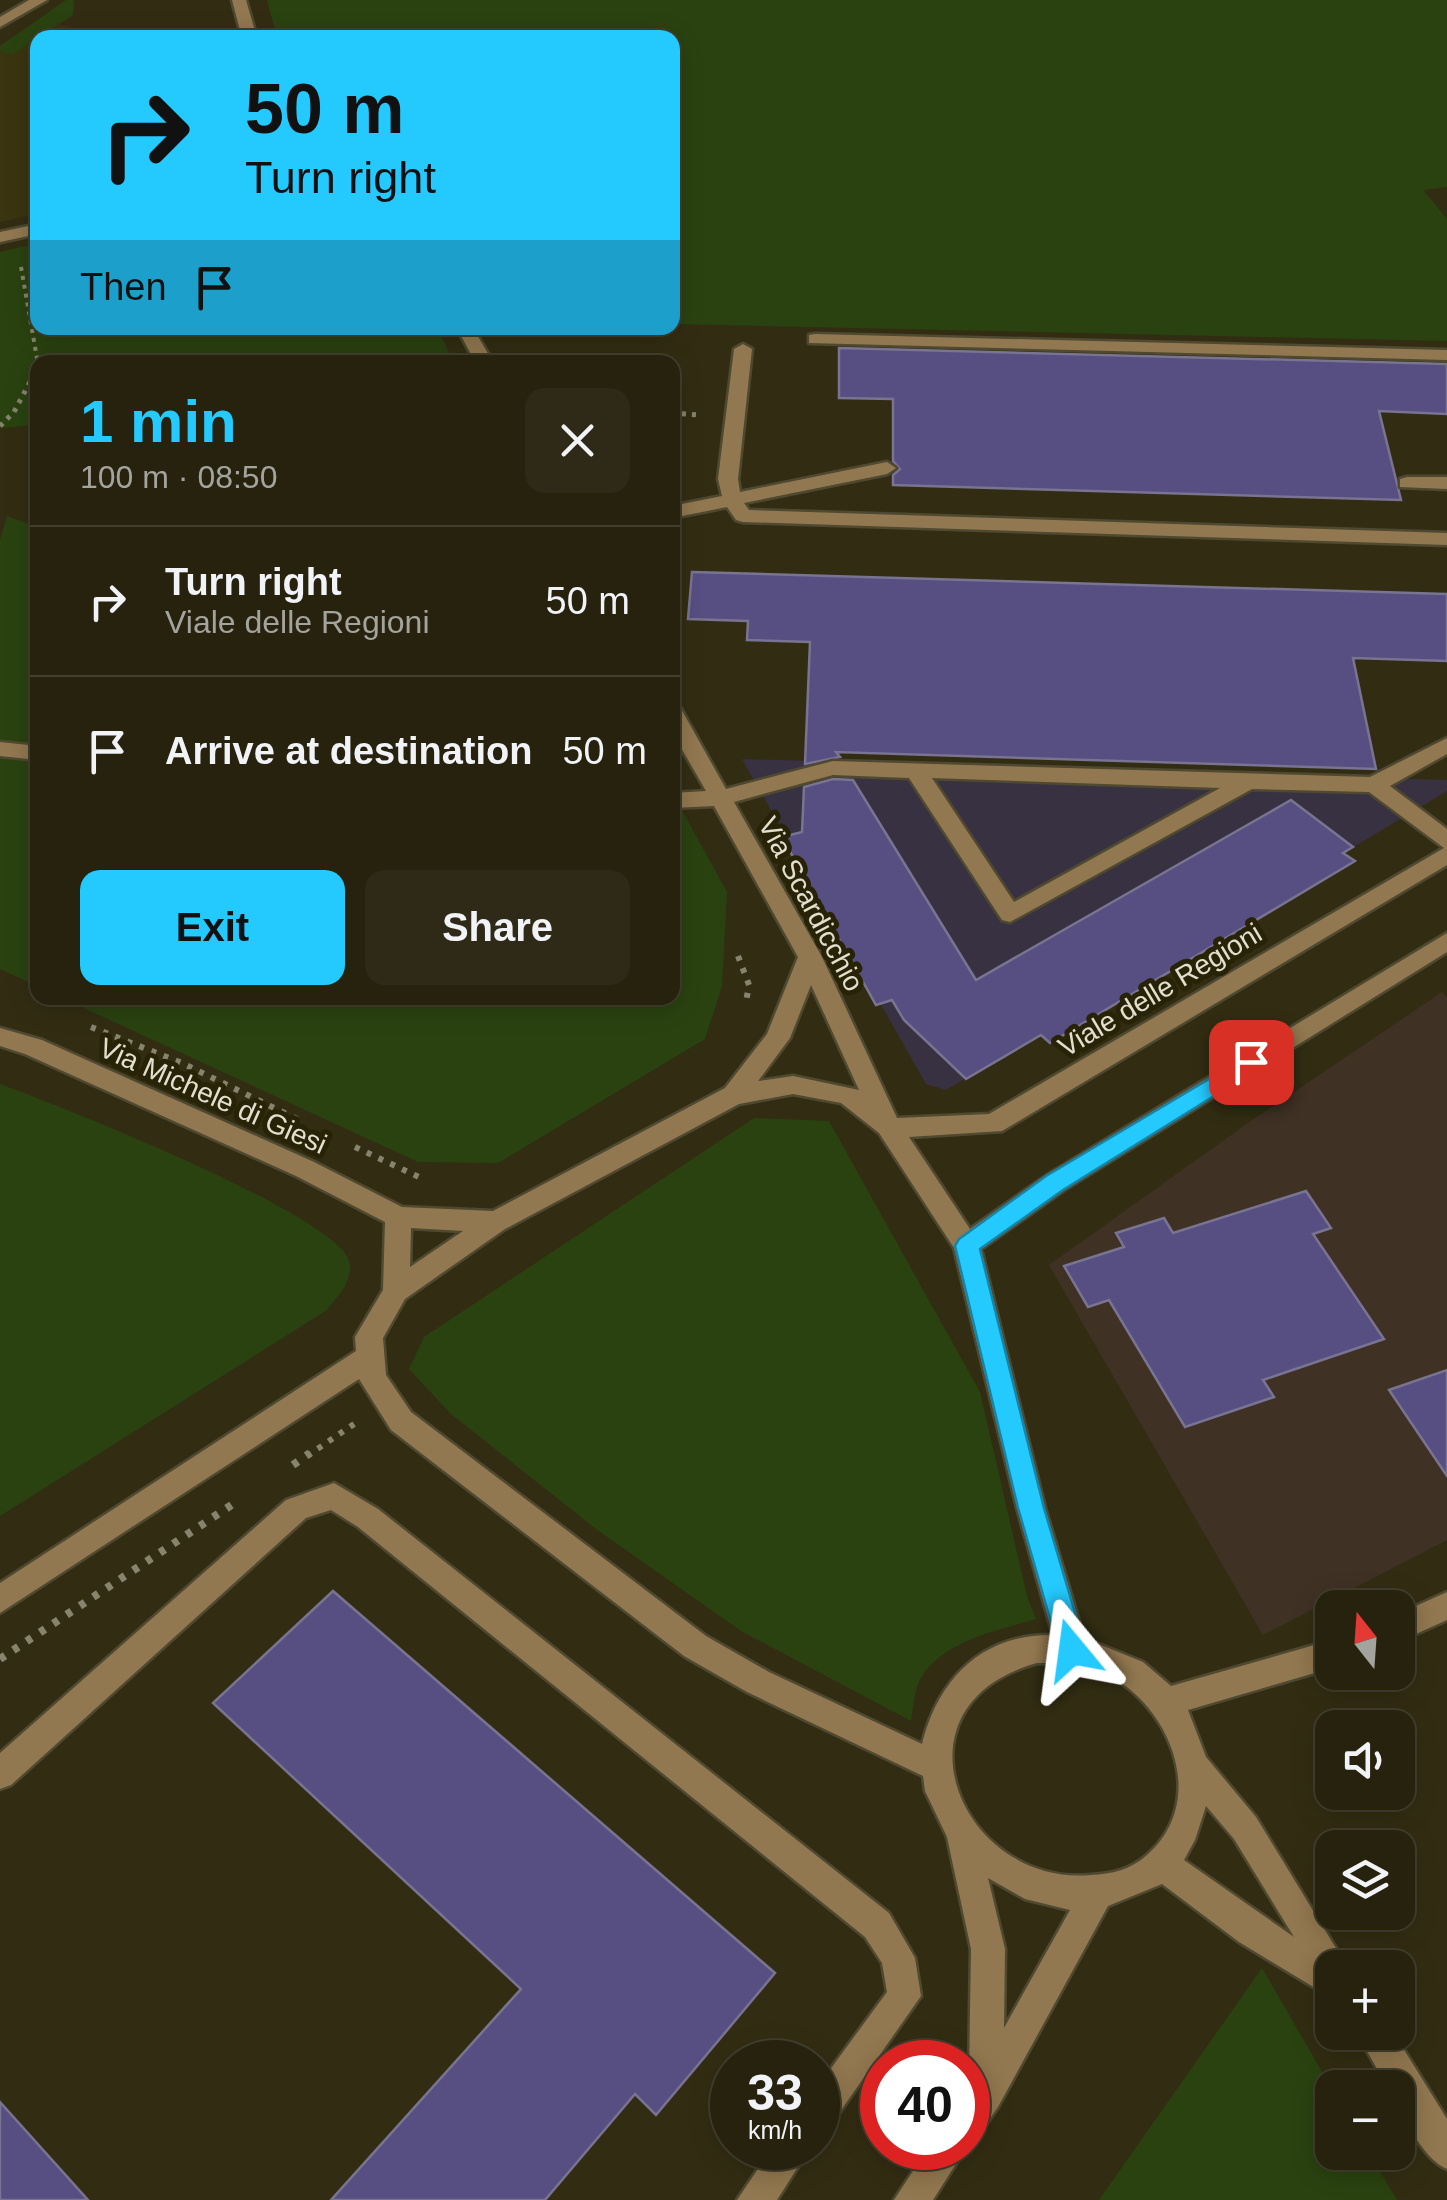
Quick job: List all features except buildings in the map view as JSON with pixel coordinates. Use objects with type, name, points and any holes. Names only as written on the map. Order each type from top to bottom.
[{"type":"street","points":[[0,23],[40,0]]},
{"type":"street","points":[[239,0],[248,30]]},
{"type":"street","points":[[0,237],[30,231]]},
{"type":"street","points":[[814,339],[1447,355]]},
{"type":"street","points":[[743,348],[728,479],[732,500],[742,516],[1447,538]]},
{"type":"street","points":[[680,510],[887,468]]},
{"type":"street","points":[[1407,483],[1447,484]]},
{"type":"street","name":"Via Scardicchio","points":[[680,727],[810,957],[889,1128]]},
{"type":"street","points":[[680,800],[719,798],[833,768],[1374,785],[1447,745]]},
{"type":"street","points":[[0,750],[30,752]]},
{"type":"street","points":[[916,772],[1010,914],[1245,782]]},
{"type":"street","points":[[1374,785],[1447,841]]},
{"type":"street","name":"Viale delle Regioni","points":[[889,1128],[993,1124],[1447,855]]},
{"type":"street","points":[[967,1246],[1054,1183],[1447,942]]},
{"type":"street","points":[[734,1095],[778,1038],[810,957]]},
{"type":"street","name":"Via Michele di Giesi","points":[[0,1037],[33,1047],[305,1169],[398,1217]]},
{"type":"street","points":[[937,1767],[758,1682],[695,1646],[401,1421],[385,1403],[372,1378],[369,1337],[396,1291],[496,1222],[734,1095],[793,1084],[848,1096],[889,1128],[967,1246],[1031,1508],[1072,1650]]},
{"type":"street","points":[[396,1291],[398,1217],[496,1222]]},
{"type":"street","points":[[0,1599],[371,1356]]},
{"type":"street","points":[[0,1774],[296,1509],[334,1496],[368,1518],[877,1925],[898,1958],[904,1996],[840,2084]]},
{"type":"street","points":[[1415,1620],[1447,1606]]},
{"type":"street","points":[[962,1836],[988,1863],[1022,1884],[1059,1895],[1097,1894],[1133,1884],[1162,1864],[1184,1836],[1194,1803],[1195,1768],[1186,1733],[1166,1702],[1140,1677],[1107,1659],[1072,1650],[1037,1649],[1004,1659],[974,1676],[953,1701],[940,1732],[937,1767],[944,1802],[962,1836],[988,1949],[982,2040]]},
{"type":"street","points":[[1166,1702],[1315,1659]]},
{"type":"street","points":[[1195,1768],[1245,1828],[1321,1950]]},
{"type":"street","points":[[1162,1864],[1252,1930],[1315,1969]]},
{"type":"street","points":[[990,2085],[1097,1894]]},
{"type":"street","points":[[1384,2050],[1447,2150]]},
{"type":"street","points":[[754,2200],[776,2170]]},
{"type":"street","points":[[912,2200],[933,2170]]},
{"type":"path","points":[[19,251],[30,317]]},
{"type":"path","points":[[0,426],[14,412],[30,381]]},
{"type":"path","points":[[738,956],[749,986],[743,1020]]},
{"type":"path","points":[[88,1026],[182,1064],[317,1128]]},
{"type":"path","points":[[350,1144],[431,1181]]},
{"type":"path","points":[[289,1467],[385,1403]]},
{"type":"path","points":[[0,1659],[241,1499]]},
{"type":"shaded area","points":[[42,20],[83,30],[30,30],[30,216],[0,222],[0,46]]},
{"type":"shaded area","points":[[742,759],[1447,780],[1447,791],[946,1090],[926,1084]]},
{"type":"shaded area","points":[[1442,992],[1447,998],[1447,1540],[1350,1590],[1315,1590],[1315,1608],[1263,1635],[1049,1265],[1248,1123]]},
{"type":"green space","points":[[66,0],[74,0],[73,15],[50,30],[30,30],[30,43],[13,54],[0,51],[0,46]]},
{"type":"green space","points":[[267,0],[1447,0],[1447,187],[1423,190],[1447,219],[1447,341],[680,324],[680,30],[275,30]]},
{"type":"green space","points":[[30,245],[30,335],[440,335],[450,355],[30,355],[30,426],[0,428],[0,252]]},
{"type":"green space","points":[[7,516],[30,524],[30,983],[0,969],[0,540]]},
{"type":"green space","points":[[680,807],[727,892],[722,986],[705,1039],[498,1163],[418,1162],[77,1005],[680,1005]]},
{"type":"green space","points":[[0,1084],[132,1137],[251,1191],[336,1244],[350,1264],[350,1271],[327,1310],[0,1516]]},
{"type":"green space","points":[[754,1118],[829,1121],[980,1392],[1027,1596],[1036,1619],[987,1633],[940,1657],[919,1682],[911,1721],[741,1631],[596,1529],[451,1414],[409,1369],[424,1337]]},
{"type":"green space","points":[[1262,1968],[1321,2070],[1315,2070],[1315,2170],[1379,2170],[1397,2200],[1099,2200]]},
{"type":"route","points":[[1072,1650],[1031,1508],[967,1246],[1054,1183],[1251,1062]]}]
